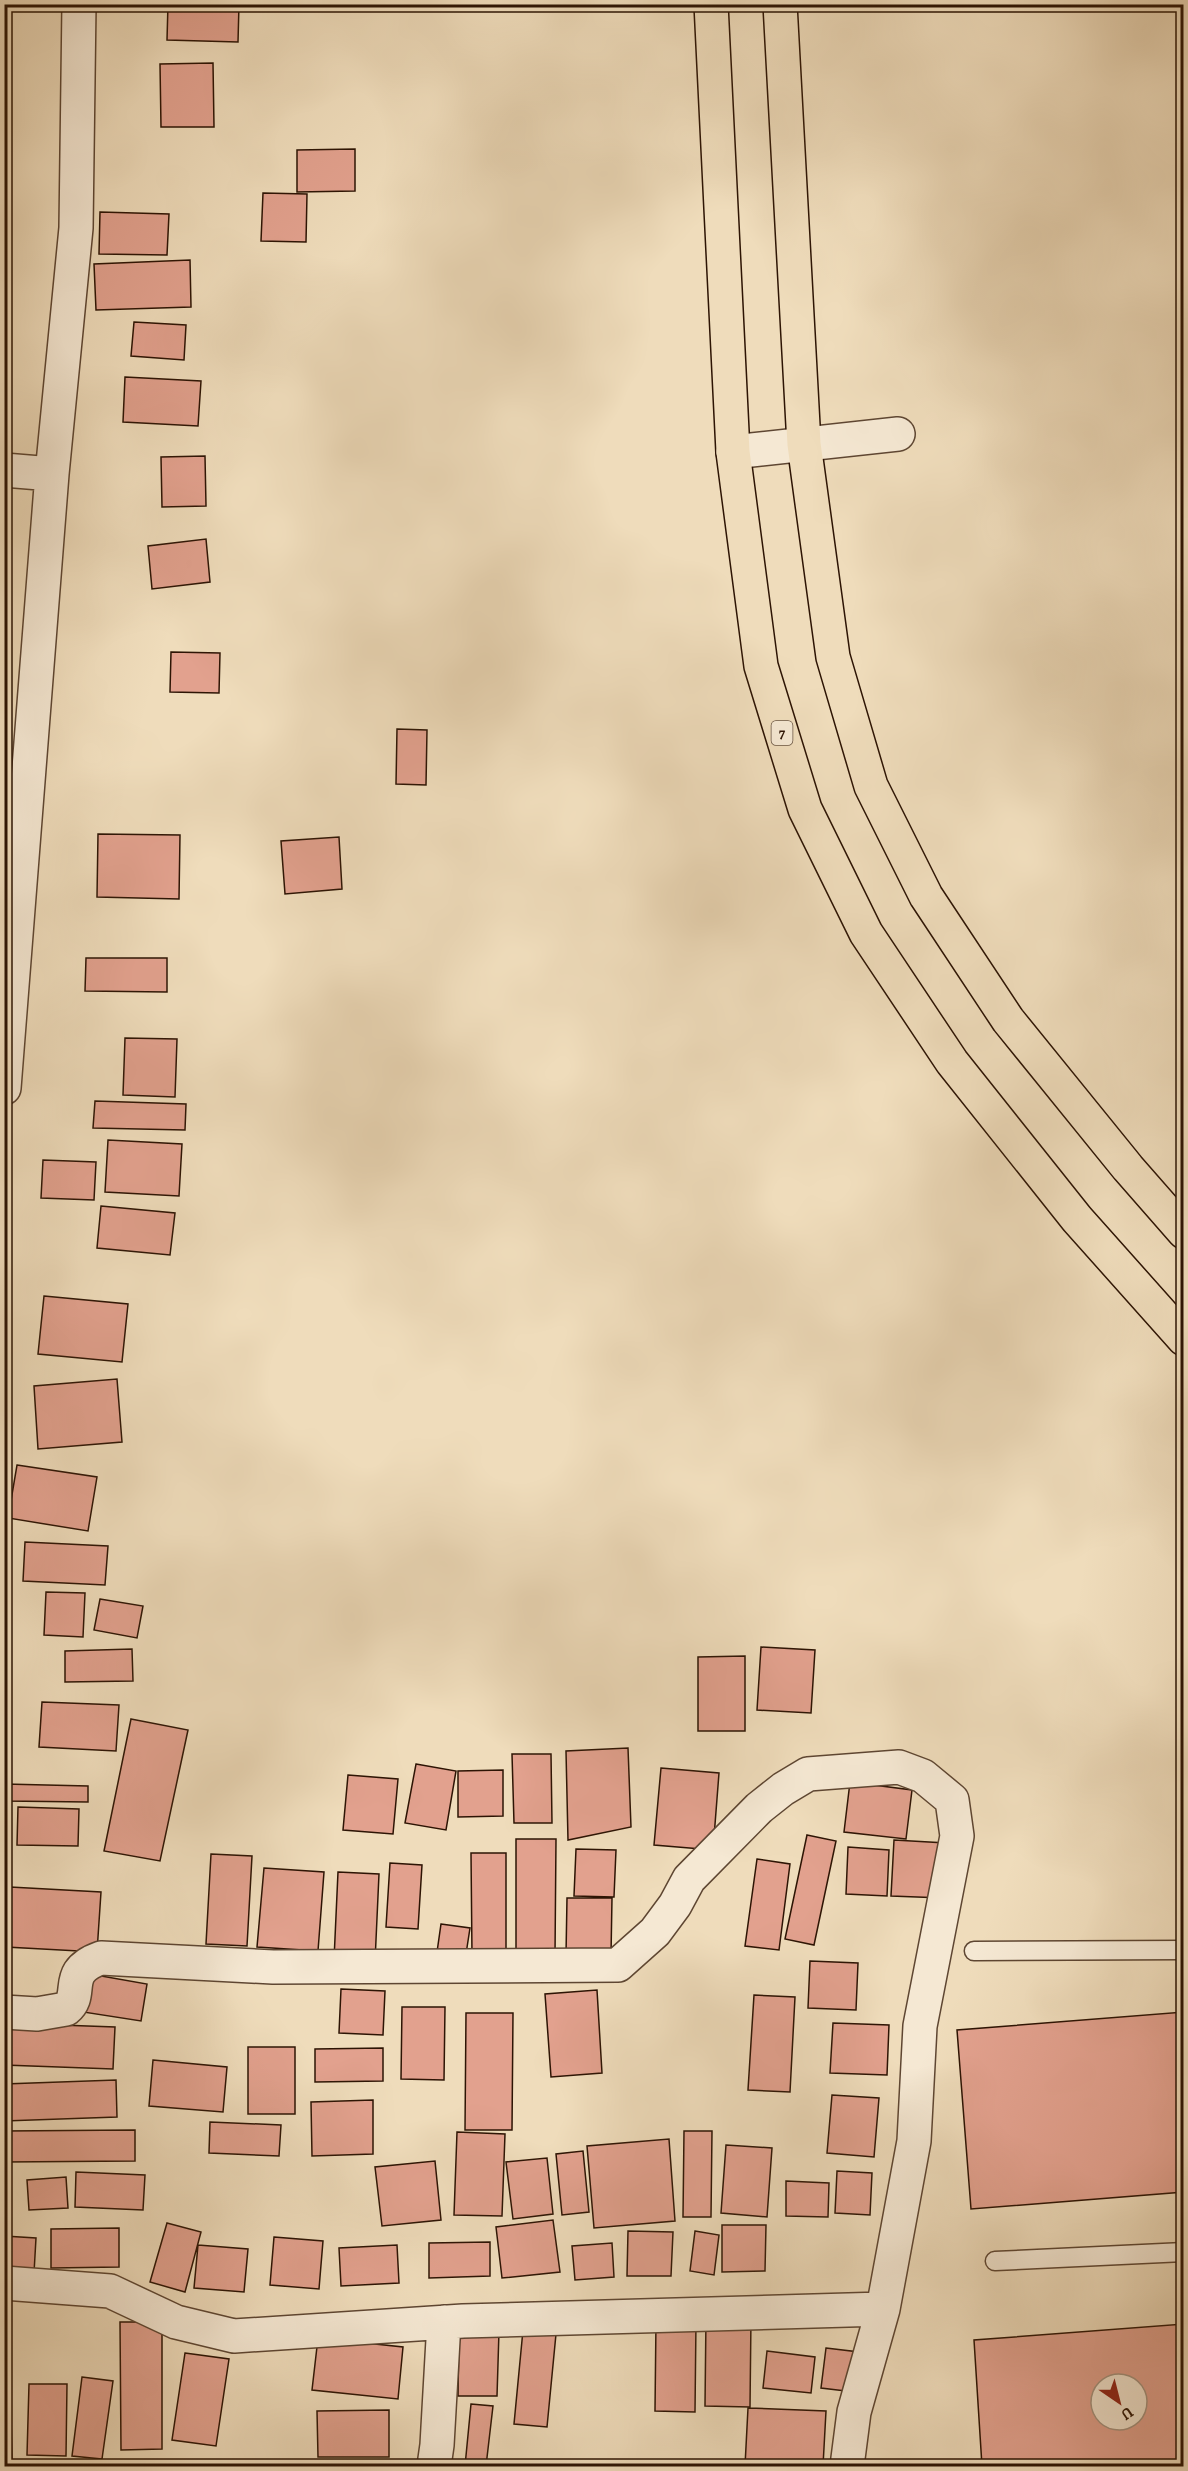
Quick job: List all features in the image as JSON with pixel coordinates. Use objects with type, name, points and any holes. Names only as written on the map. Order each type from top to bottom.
[{"type":"highway","name":"7","points":[[711,4],[733,452],[761,666],[805,809],[866,933],[952,1062],[1077,1219],[1184,1339]]},
{"type":"highway","points":[[780,4],[804,444],[833,657],[871,786],[926,896],[1008,1020],[1128,1168],[1184,1232]]},
{"type":"street","points":[[4,1088],[52,474],[76,228],[79,4]]},
{"type":"street","points":[[733,452],[898,434]]},
{"type":"street","points":[[4,470],[52,474]]},
{"type":"street","points":[[4,2012],[37,2014],[66,2010],[72,2004],[77,1975],[91,1962],[101,1958],[273,1967],[618,1965],[654,1932],[675,1905],[689,1879],[759,1809],[783,1789],[808,1774],[899,1767],[924,1776],[952,1800],[957,1836],[920,2026],[914,2141],[884,2309],[854,2412],[847,2466]]},
{"type":"street","points":[[4,2283],[110,2291],[176,2322],[234,2336],[444,2322],[884,2309]]},
{"type":"street","points":[[434,2466],[444,2322]]},
{"type":"lane","points":[[974,1952],[1184,1950]]},
{"type":"lane","points":[[995,2261],[1184,2252]]},
{"type":"building","points":[[168,4],[239,4],[238,42],[167,40]]},
{"type":"building","points":[[213,63],[214,127],[161,127],[160,64]]},
{"type":"building","points":[[355,149],[355,191],[297,192],[297,150]]},
{"type":"building","points":[[263,193],[307,194],[306,242],[261,241]]},
{"type":"building","points":[[100,212],[169,214],[167,255],[99,254]]},
{"type":"building","points":[[190,260],[191,307],[96,310],[94,264]]},
{"type":"building","points":[[134,322],[186,325],[184,360],[131,356]]},
{"type":"building","points":[[125,377],[201,381],[198,426],[123,422]]},
{"type":"building","points":[[205,456],[206,506],[162,507],[161,457]]},
{"type":"building","points":[[206,539],[210,582],[152,589],[148,546]]},
{"type":"building","points":[[171,652],[220,653],[219,693],[170,692]]},
{"type":"building","points":[[397,729],[427,730],[426,785],[396,784]]},
{"type":"building","points":[[98,834],[180,835],[179,899],[97,897]]},
{"type":"building","points":[[339,837],[342,889],[285,894],[281,841]]},
{"type":"building","points":[[86,958],[167,958],[167,992],[85,991]]},
{"type":"building","points":[[125,1038],[177,1039],[175,1097],[123,1095]]},
{"type":"building","points":[[95,1101],[186,1104],[185,1130],[93,1128]]},
{"type":"building","points":[[108,1140],[182,1144],[179,1196],[105,1192]]},
{"type":"building","points":[[43,1160],[96,1162],[94,1200],[41,1198]]},
{"type":"building","points":[[101,1206],[175,1213],[170,1255],[97,1248]]},
{"type":"building","points":[[44,1296],[128,1304],[122,1362],[38,1354]]},
{"type":"building","points":[[117,1379],[122,1442],[38,1449],[34,1386]]},
{"type":"building","points":[[17,1465],[97,1477],[88,1531],[8,1518]]},
{"type":"building","points":[[25,1542],[108,1546],[105,1585],[23,1581]]},
{"type":"building","points":[[46,1592],[85,1593],[83,1637],[44,1635]]},
{"type":"building","points":[[100,1599],[143,1606],[137,1638],[94,1630]]},
{"type":"building","points":[[761,1647],[815,1650],[811,1713],[757,1710]]},
{"type":"building","points":[[132,1649],[133,1681],[65,1682],[65,1651]]},
{"type":"building","points":[[745,1656],[745,1731],[698,1731],[698,1657]]},
{"type":"building","points":[[42,1702],[119,1705],[116,1751],[39,1747]]},
{"type":"building","points":[[131,1719],[188,1730],[160,1861],[104,1851]]},
{"type":"building","points":[[628,1748],[631,1827],[568,1840],[566,1751]]},
{"type":"building","points":[[512,1754],[551,1754],[552,1823],[514,1823]]},
{"type":"building","points":[[416,1764],[456,1771],[446,1830],[405,1823]]},
{"type":"building","points":[[661,1768],[719,1773],[713,1850],[654,1845]]},
{"type":"building","points":[[503,1770],[503,1816],[458,1817],[458,1771]]},
{"type":"building","points":[[348,1775],[398,1779],[393,1834],[343,1830]]},
{"type":"building","points":[[850,1782],[912,1790],[906,1839],[844,1832]]},
{"type":"building","points":[[4,1784],[88,1786],[88,1802],[4,1801]]},
{"type":"building","points":[[18,1807],[79,1809],[78,1846],[17,1845]]},
{"type":"building","points":[[807,1835],[836,1841],[814,1945],[785,1939]]},
{"type":"building","points":[[516,1839],[556,1839],[555,1955],[516,1955]]},
{"type":"building","points":[[894,1840],[946,1843],[943,1898],[891,1896]]},
{"type":"building","points":[[848,1847],[889,1850],[887,1896],[846,1894]]},
{"type":"building","points":[[576,1849],[616,1850],[614,1897],[574,1896]]},
{"type":"building","points":[[471,1853],[506,1853],[506,1954],[472,1955]]},
{"type":"building","points":[[211,1854],[252,1856],[247,1946],[206,1944]]},
{"type":"building","points":[[757,1859],[790,1864],[779,1950],[745,1946]]},
{"type":"building","points":[[390,1863],[422,1865],[418,1929],[386,1927]]},
{"type":"building","points":[[264,1868],[324,1872],[318,1951],[257,1947]]},
{"type":"building","points":[[338,1872],[379,1874],[375,1962],[334,1960]]},
{"type":"building","points":[[10,1887],[101,1892],[97,1952],[6,1947]]},
{"type":"building","points":[[567,1898],[612,1898],[611,1955],[566,1955]]},
{"type":"building","points":[[441,1924],[470,1928],[466,1954],[437,1952]]},
{"type":"building","points":[[810,1961],[858,1963],[856,2010],[808,2008]]},
{"type":"building","points":[[90,1974],[147,1984],[141,2021],[83,2012]]},
{"type":"building","points":[[341,1989],[385,1991],[383,2035],[339,2033]]},
{"type":"building","points":[[597,1990],[602,2073],[551,2077],[545,1994]]},
{"type":"building","points":[[754,1995],[795,1997],[790,2092],[748,2090]]},
{"type":"building","points":[[402,2007],[445,2007],[444,2080],[401,2079]]},
{"type":"building","points":[[1184,2012],[1184,2192],[971,2209],[957,2030]]},
{"type":"building","points":[[466,2013],[513,2013],[512,2130],[465,2130]]},
{"type":"building","points":[[4,2023],[115,2027],[113,2069],[4,2065]]},
{"type":"building","points":[[833,2023],[889,2025],[887,2075],[830,2073]]},
{"type":"building","points":[[248,2047],[295,2047],[295,2114],[248,2114]]},
{"type":"building","points":[[383,2048],[383,2081],[315,2082],[315,2049]]},
{"type":"building","points":[[153,2060],[227,2067],[223,2112],[149,2106]]},
{"type":"building","points":[[116,2080],[117,2117],[4,2121],[4,2084]]},
{"type":"building","points":[[832,2095],[879,2098],[874,2157],[827,2153]]},
{"type":"building","points":[[373,2100],[373,2154],[312,2156],[311,2102]]},
{"type":"building","points":[[210,2122],[281,2125],[279,2156],[209,2153]]},
{"type":"building","points":[[135,2130],[135,2161],[4,2162],[4,2131]]},
{"type":"building","points":[[684,2131],[712,2131],[711,2217],[683,2217]]},
{"type":"building","points":[[457,2132],[505,2134],[502,2216],[454,2215]]},
{"type":"building","points":[[669,2139],[675,2221],[594,2228],[587,2146]]},
{"type":"building","points":[[726,2145],[772,2148],[767,2217],[721,2213]]},
{"type":"building","points":[[583,2151],[589,2212],[562,2215],[556,2154]]},
{"type":"building","points":[[547,2158],[553,2214],[513,2219],[506,2162]]},
{"type":"building","points":[[435,2161],[441,2220],[382,2226],[375,2167]]},
{"type":"building","points":[[837,2171],[872,2173],[870,2215],[835,2213]]},
{"type":"building","points":[[76,2172],[145,2175],[143,2210],[75,2207]]},
{"type":"building","points":[[66,2177],[68,2208],[29,2210],[27,2180]]},
{"type":"building","points":[[786,2181],[829,2183],[828,2217],[786,2216]]},
{"type":"building","points":[[553,2220],[560,2272],[502,2278],[496,2227]]},
{"type":"building","points":[[167,2223],[201,2232],[185,2292],[150,2282]]},
{"type":"building","points":[[722,2225],[766,2225],[765,2271],[722,2272]]},
{"type":"building","points":[[119,2228],[119,2267],[51,2268],[51,2229]]},
{"type":"building","points":[[628,2231],[673,2232],[671,2276],[627,2276]]},
{"type":"building","points":[[695,2231],[719,2235],[714,2275],[690,2271]]},
{"type":"building","points":[[4,2236],[36,2238],[34,2273],[4,2271]]},
{"type":"building","points":[[274,2237],[323,2241],[319,2289],[270,2285]]},
{"type":"building","points":[[490,2242],[490,2276],[429,2278],[429,2243]]},
{"type":"building","points":[[612,2243],[614,2277],[575,2280],[572,2246]]},
{"type":"building","points":[[198,2245],[248,2249],[244,2292],[194,2288]]},
{"type":"building","points":[[397,2245],[399,2283],[341,2286],[339,2248]]},
{"type":"building","points":[[706,2317],[751,2317],[750,2407],[705,2406]]},
{"type":"building","points":[[656,2321],[696,2321],[695,2412],[655,2411]]},
{"type":"building","points":[[120,2322],[162,2322],[162,2449],[121,2450]]},
{"type":"building","points":[[1184,2324],[1184,2466],[982,2466],[974,2340]]},
{"type":"building","points":[[523,2330],[556,2334],[547,2427],[514,2424]]},
{"type":"building","points":[[459,2331],[499,2331],[497,2396],[458,2396]]},
{"type":"building","points":[[318,2338],[403,2347],[398,2399],[312,2390]]},
{"type":"building","points":[[826,2348],[859,2352],[854,2392],[821,2388]]},
{"type":"building","points":[[767,2351],[815,2357],[811,2393],[763,2388]]},
{"type":"building","points":[[185,2353],[229,2359],[216,2446],[172,2440]]},
{"type":"building","points":[[4,2373],[10,2373],[12,2459],[4,2460]]},
{"type":"building","points":[[82,2377],[113,2381],[102,2459],[72,2456]]},
{"type":"building","points":[[29,2384],[67,2384],[66,2456],[27,2455]]},
{"type":"building","points":[[471,2404],[493,2406],[486,2466],[465,2466]]},
{"type":"building","points":[[748,2408],[826,2411],[823,2466],[745,2466]]},
{"type":"building","points":[[389,2410],[389,2457],[318,2457],[317,2411]]}]
